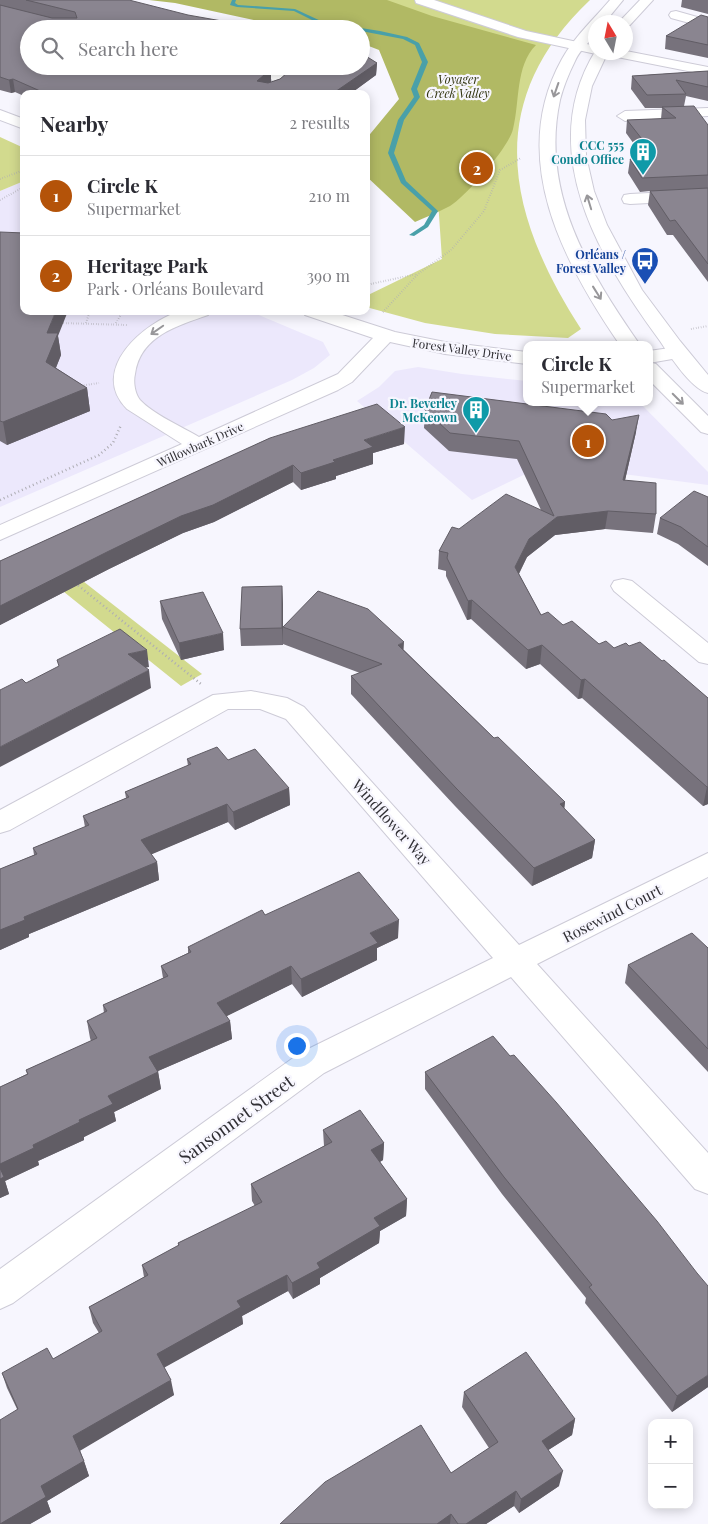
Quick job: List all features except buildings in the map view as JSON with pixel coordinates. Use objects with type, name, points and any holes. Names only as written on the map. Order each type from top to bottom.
[{"type":"street","points":[[420,0],[523,34],[588,49]]},
{"type":"street","points":[[604,15],[617,0]]},
{"type":"street","points":[[632,15],[647,0]]},
{"type":"street","points":[[676,16],[708,24]]},
{"type":"street","points":[[588,35],[578,47],[561,76],[549,121],[547,148],[552,193],[563,231],[573,252],[628,341]]},
{"type":"street","points":[[633,56],[705,68]]},
{"type":"street","points":[[597,60],[590,72],[576,123],[584,185],[600,231],[618,266],[677,353],[708,387]]},
{"type":"street","points":[[272,90],[279,86],[282,81],[275,75]]},
{"type":"street","points":[[625,116],[708,112]]},
{"type":"street","points":[[0,114],[20,123]]},
{"type":"street","points":[[630,199],[708,194]]},
{"type":"street","points":[[188,315],[169,321],[147,337],[136,348],[123,369],[124,382],[131,402],[198,445]]},
{"type":"street","name":"Forest Valley Drive","points":[[324,315],[416,344],[466,352],[523,358]]},
{"type":"street","name":"Willowbark Drive","points":[[0,533],[316,393],[345,378],[376,332]]},
{"type":"street","points":[[653,356],[677,353]]},
{"type":"street","points":[[653,372],[708,428]]},
{"type":"street","points":[[623,586],[708,656]]},
{"type":"street","name":"Windflower Way","points":[[0,823],[222,701],[248,698],[269,701],[295,713],[708,1178]]},
{"type":"street","name":"Rosewind Court","points":[[516,962],[708,864]]},
{"type":"street","name":"Sansonnet Street","points":[[0,1291],[312,1063],[516,962]]},
{"type":"path","points":[[376,332],[418,274],[451,250],[484,211],[500,170],[521,158]]},
{"type":"path","points":[[0,179],[20,172]]},
{"type":"path","points":[[0,200],[20,189]]},
{"type":"path","points":[[370,284],[418,274]]},
{"type":"path","points":[[86,323],[89,315]]},
{"type":"path","points":[[116,324],[121,315]]},
{"type":"path","points":[[59,323],[132,326]]},
{"type":"path","points":[[688,330],[708,326]]},
{"type":"path","points":[[76,388],[100,382]]},
{"type":"path","points":[[0,500],[99,455],[113,443],[123,421]]},
{"type":"path","points":[[69,578],[222,701]]},
{"type":"shaded area","points":[[20,183],[20,315],[259,315],[323,342],[330,355],[314,368],[292,380],[0,507],[0,191]]},
{"type":"shaded area","points":[[418,367],[523,381],[523,406],[643,406],[708,472],[708,485],[546,464],[472,500],[357,401],[379,387],[395,371]]},
{"type":"green space","name":"Voyager Creek Valley","points":[[149,0],[387,0],[432,16],[536,45],[529,54],[521,74],[513,129],[496,159],[457,201],[415,222],[370,180],[370,134],[399,99],[379,50],[370,46],[370,20],[254,20],[175,3]]},
{"type":"green space","points":[[286,0],[590,0],[555,39],[532,79],[520,120],[517,161],[523,202],[536,244],[556,287],[581,329],[568,338],[495,334],[425,323],[370,308],[370,294],[442,259],[433,127],[440,31]]},
{"type":"green space","points":[[0,137],[20,146],[20,183],[0,191]]},
{"type":"green space","points":[[38,546],[202,674],[181,686],[18,555]]},
{"type":"waterway","points":[[234,0],[232,4],[237,6],[295,10],[316,20]]},
{"type":"waterway","points":[[370,30],[405,38],[417,44],[425,62],[414,89],[417,97],[401,120],[391,153],[403,182],[435,211],[426,226],[412,235]]},
{"type":"place","name":"Heritage Park","points":[[477,168]]},
{"type":"place","name":"CCC 555 Condo Office","points":[[643,176]]},
{"type":"place","name":"Orléans / Forest Valley","points":[[645,285]]},
{"type":"place","name":"Dr. Beverley McKeown","points":[[476,434]]},
{"type":"place","name":"Circle K","points":[[588,441]]}]
